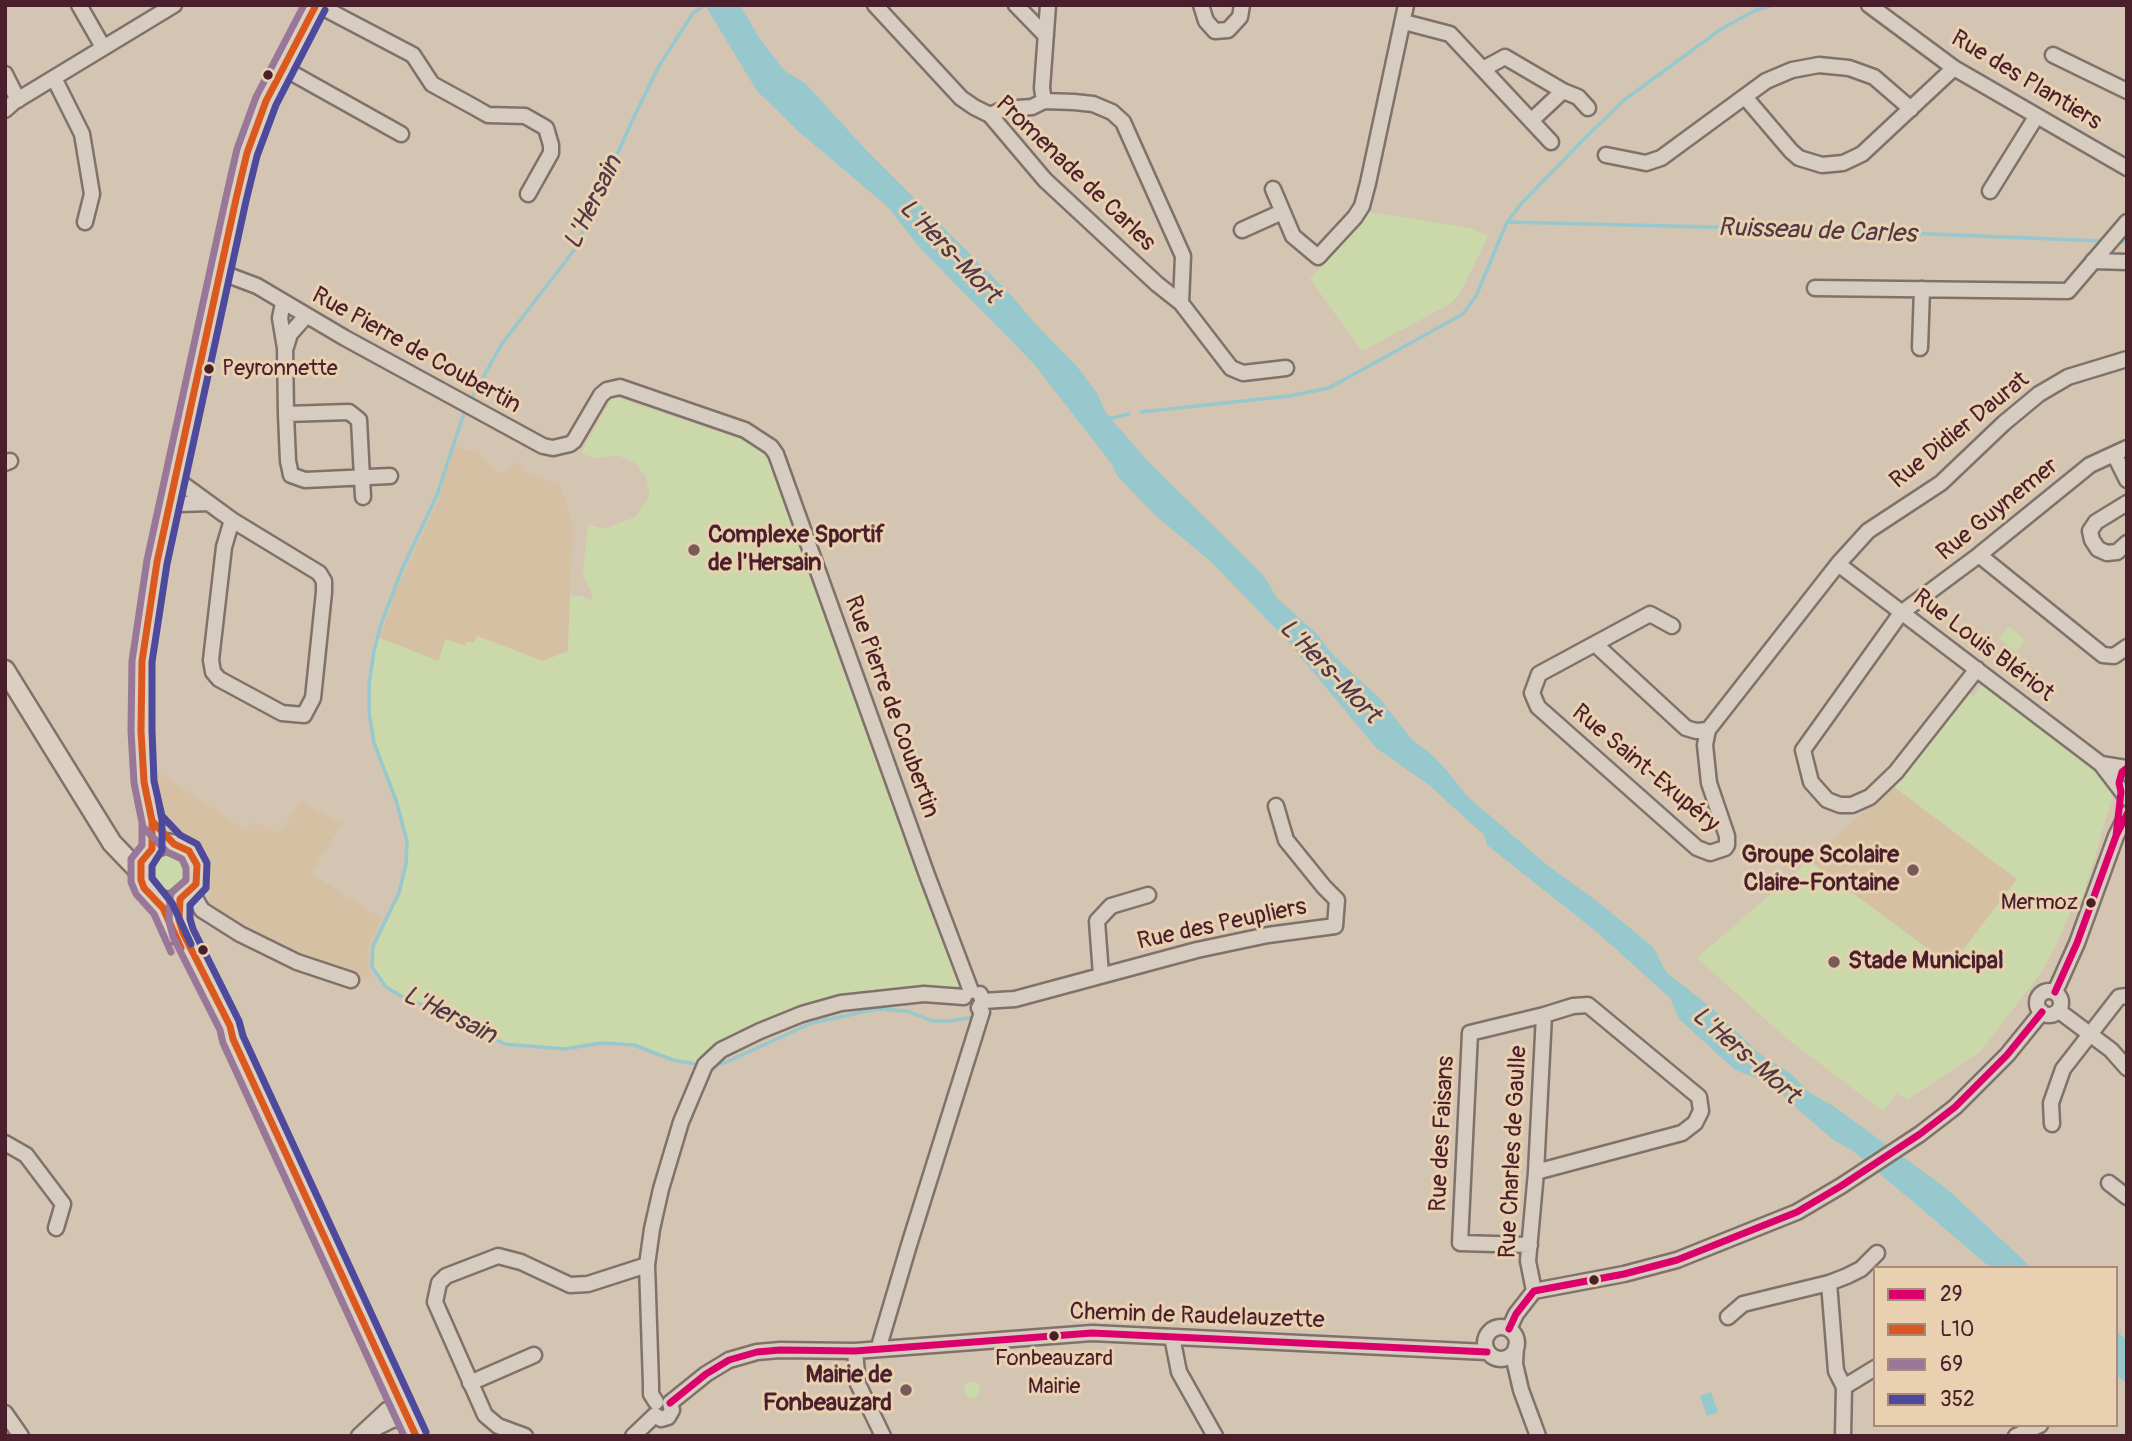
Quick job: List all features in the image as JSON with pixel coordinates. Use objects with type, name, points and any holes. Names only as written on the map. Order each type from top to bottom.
[{"type":"main road","points":[[139,872],[149,851],[152,821],[144,782],[141,731],[142,661],[150,600],[170,501],[247,153],[257,124],[283,68],[317,5]]},
{"type":"main road","points":[[5,670],[119,852],[139,872],[144,888],[167,915],[181,948],[224,1029],[235,1041]]},
{"type":"main road","points":[[152,821],[174,844]]},
{"type":"main road","points":[[104,828],[123,845],[149,851],[166,843],[174,844],[189,851],[197,865],[198,874],[186,895],[180,926],[230,1026],[415,1436]]},
{"type":"main road","points":[[156,899],[168,902],[186,895]]},
{"type":"street","points":[[79,5],[103,47]]},
{"type":"street","points":[[5,110],[174,5]]},
{"type":"street","points":[[317,5],[413,55],[432,84],[488,115],[525,116],[546,128],[551,153],[528,194]]},
{"type":"street","name":"Promenade de Carles","points":[[875,5],[961,98],[989,115],[1045,180],[1181,303],[1231,368],[1243,373],[1286,368]]},
{"type":"street","points":[[1016,5],[1046,36]]},
{"type":"street","points":[[1044,102],[1042,88],[1048,5]]},
{"type":"street","points":[[1200,5],[1206,22],[1215,31],[1228,30],[1240,17],[1242,5]]},
{"type":"street","points":[[1273,189],[1293,236],[1318,257],[1362,206],[1406,5]]},
{"type":"street","name":"Rue des Plantiers","points":[[1869,5],[1954,68],[2127,168]]},
{"type":"street","points":[[1404,22],[1450,34],[1551,142]]},
{"type":"street","points":[[2053,55],[2127,91]]},
{"type":"street","points":[[1483,69],[1505,57],[1578,97],[1588,108]]},
{"type":"street","points":[[1606,155],[1646,163],[1661,158],[1766,81],[1792,70],[1819,65],[1849,68],[1874,77],[1911,109]]},
{"type":"street","points":[[283,68],[401,134]]},
{"type":"street","points":[[1745,97],[1799,158],[1822,164],[1843,163],[1862,154],[1954,68]]},
{"type":"street","points":[[5,74],[18,100]]},
{"type":"street","points":[[54,78],[82,134],[92,194],[85,222]]},
{"type":"street","points":[[1532,120],[1563,91]]},
{"type":"street","points":[[989,115],[1004,109],[1032,107],[1044,102],[1093,104],[1112,112],[1123,122],[1184,256],[1181,303]]},
{"type":"street","points":[[1990,191],[2036,117]]},
{"type":"street","points":[[1242,230],[1282,212]]},
{"type":"street","points":[[1815,288],[2068,290],[2127,222]]},
{"type":"street","points":[[2093,261],[2127,262]]},
{"type":"street","name":"Rue Pierre de Coubertin","points":[[220,272],[257,286],[306,316],[543,446],[561,447],[574,440],[601,395],[607,390],[620,387],[745,430],[771,447],[776,454],[974,999]]},
{"type":"street","name":"Promenade de Carles","points":[[1157,284],[1167,283],[1182,275]]},
{"type":"street","points":[[1920,348],[1922,289]]},
{"type":"street","points":[[283,303],[279,318],[285,348],[288,461],[291,475],[305,480],[390,476]]},
{"type":"street","points":[[285,348],[290,334],[306,316]]},
{"type":"street","name":"Rue Didier Daurat","points":[[1708,730],[1838,564],[1868,531],[1941,483],[2004,422],[2039,394],[2068,377],[2127,359]]},
{"type":"street","points":[[286,414],[349,412],[359,419],[363,497]]},
{"type":"street","points":[[2120,451],[2127,480]]},
{"type":"street","name":"Rue Guynemer","points":[[1977,669],[1896,772],[1870,797],[1852,805],[1840,805],[1827,800],[1811,782],[1803,750],[1901,613],[1979,555],[2090,465],[2120,451]]},
{"type":"street","points":[[174,482],[191,490],[233,520],[319,573],[324,581],[313,698],[304,715],[282,713],[219,679],[213,672],[211,660],[224,547],[233,520]]},
{"type":"street","points":[[170,501],[180,504],[209,503]]},
{"type":"street","points":[[2127,503],[2108,512],[2090,531],[2098,549],[2107,553],[2117,552],[2127,543]]},
{"type":"street","points":[[1979,555],[2103,654],[2115,656],[2127,647]]},
{"type":"street","name":"Rue Louis Blériot","points":[[1838,564],[2101,764],[2123,793]]},
{"type":"street","name":"Rue Saint-Exupéry","points":[[1672,626],[1650,614],[1539,674],[1532,693],[1538,707],[1698,848],[1710,853],[1725,848],[1727,836],[1709,783],[1706,745],[1708,730]]},
{"type":"street","points":[[1595,643],[1686,728],[1708,730]]},
{"type":"street","name":"Rue Louis Blériot","points":[[2101,764],[2127,768]]},
{"type":"street","points":[[2116,836],[2123,793],[2120,777],[2127,768]]},
{"type":"street","name":"Rue des Peupliers","points":[[660,1407],[651,1394],[647,1265],[661,1189],[681,1122],[705,1065],[721,1050],[802,1014],[841,1003],[924,994],[974,999],[1015,999],[1256,937],[1335,926],[1337,900],[1286,840],[1276,806]]},
{"type":"street","points":[[2055,992],[2127,814]]},
{"type":"street","points":[[186,895],[202,910],[240,934],[297,962],[351,980]]},
{"type":"street","points":[[1101,975],[1097,921],[1111,906],[1148,895]]},
{"type":"street","points":[[2048,991],[2055,992],[2062,1003],[2059,1011],[2052,1015],[2042,1012],[2037,1006],[2039,997],[2048,991]]},
{"type":"street","points":[[2052,1124],[2051,1103],[2063,1069],[2119,997],[2127,996]]},
{"type":"street","points":[[880,1349],[909,1245],[982,1012],[974,999]]},
{"type":"street","points":[[1536,1172],[1682,1133],[1695,1123],[1701,1111],[1699,1097],[1588,1006],[1573,1006],[1544,1015]]},
{"type":"street","points":[[2059,1011],[2091,1033],[2127,1068]]},
{"type":"street","points":[[1509,1329],[1516,1314],[1534,1291],[1624,1274],[1677,1260],[1797,1212],[1841,1186],[1920,1134],[1955,1107],[1986,1078],[2042,1012]]},
{"type":"street","name":"Rue Charles de Gaulle","points":[[1534,1291],[1528,1261],[1536,1172],[1544,1015]]},
{"type":"street","name":"Rue des Faisans","points":[[1530,1245],[1460,1243],[1470,1033],[1544,1015]]},
{"type":"street","points":[[5,1143],[26,1155],[63,1204],[56,1227]]},
{"type":"street","points":[[2109,1183],[2127,1197]]},
{"type":"street","points":[[1728,1317],[1743,1304],[1829,1283],[1861,1269],[1877,1253]]},
{"type":"street","points":[[525,1436],[498,1426],[485,1415],[435,1302],[439,1283],[446,1276],[498,1256],[521,1262],[570,1285],[588,1284],[647,1265]]},
{"type":"street","points":[[1829,1283],[1836,1371],[1844,1387],[1843,1436]]},
{"type":"street","points":[[1521,1390],[1507,1367],[1492,1355],[1485,1341],[1489,1332],[1499,1327],[1514,1333],[1521,1390],[1538,1436]]},
{"type":"street","name":"Chemin de Raudelauzette","points":[[633,1436],[660,1407],[729,1360],[780,1350],[855,1351],[1093,1333],[1492,1355]]},
{"type":"street","points":[[1172,1337],[1179,1372],[1215,1436]]},
{"type":"street","points":[[1492,1355],[1510,1356],[1517,1345]]},
{"type":"street","points":[[855,1351],[858,1384],[883,1436]]},
{"type":"street","points":[[470,1383],[534,1355]]},
{"type":"street","points":[[1844,1387],[1873,1369]]},
{"type":"street","points":[[360,1436],[387,1410],[403,1408]]},
{"type":"street","points":[[5,1413],[21,1436]]},
{"type":"street","points":[[2016,1436],[2036,1427]]},
{"type":"shaded area","points":[[454,446],[478,452],[497,473],[520,461],[522,470],[561,486],[573,527],[568,651],[543,661],[477,636],[474,643],[438,661],[380,638],[396,591],[438,501]]},
{"type":"shaded area","points":[[155,770],[246,830],[254,822],[279,833],[301,801],[342,824],[311,873],[382,919],[368,948],[367,961],[372,977],[362,979],[342,973],[281,947],[208,905],[211,878],[205,852],[194,840],[163,819]]},
{"type":"shaded area","name":"Groupe Scolaire Claire-Fontaine","points":[[1893,786],[2017,879],[1951,966],[1809,861]]},
{"type":"green space","points":[[1370,212],[1470,228],[1488,236],[1459,295],[1448,305],[1362,351],[1310,279]]},
{"type":"green space","points":[[615,397],[740,439],[755,446],[768,458],[847,681],[857,679],[971,991],[802,1014],[705,1065],[673,1060],[634,1045],[602,1043],[564,1049],[505,1044],[456,1016],[408,1000],[386,987],[376,977],[371,958],[373,946],[399,893],[406,864],[407,841],[396,800],[374,743],[369,712],[369,685],[377,637],[438,661],[446,639],[465,646],[467,641],[474,643],[477,636],[543,661],[568,651],[570,595],[591,601],[593,595],[583,571],[588,524],[605,529],[635,517],[650,496],[646,477],[634,462],[617,455],[595,458],[581,453],[610,401]]},
{"type":"green space","points":[[2009,626],[2025,640],[2016,652],[1999,638]]},
{"type":"green space","points":[[1983,683],[2053,734],[2105,781],[2112,799],[2082,899],[2075,901],[2058,942],[2041,973],[1980,1052],[1908,1099],[1896,1094],[1883,1111],[1785,1037],[1697,958],[1809,861],[1951,966],[2017,879],[1893,786],[1965,691],[1973,697]]},
{"type":"green space","points":[[169,852],[177,853],[183,858],[188,864],[188,880],[183,886],[177,891],[169,892],[161,891],[155,886],[150,880],[149,872],[150,864],[155,858],[161,853]]},
{"type":"green space","points":[[972,1382],[978,1384],[978,1396],[972,1398],[966,1396],[964,1390],[966,1384]]},
{"type":"water","name":"L'Hers-Mort","points":[[705,5],[740,5],[760,39],[785,71],[805,83],[867,151],[1011,295],[1079,369],[1097,393],[1106,413],[1144,457],[1264,576],[1277,598],[1316,633],[1335,657],[1380,699],[1413,741],[1429,752],[1466,795],[1546,864],[1653,947],[1666,972],[1714,1010],[1760,1054],[1790,1073],[1810,1093],[1833,1106],[1946,1188],[2030,1266],[1989,1266],[1853,1151],[1832,1139],[1767,1082],[1735,1070],[1679,1019],[1670,998],[1598,933],[1487,845],[1484,835],[1429,785],[1376,748],[1285,638],[1210,561],[1156,516],[1118,477],[1111,463],[1033,363],[919,247],[887,206],[799,132],[757,91]]},
{"type":"water","points":[[2118,1333],[2127,1340],[2127,1383],[2118,1376]]},
{"type":"water","points":[[1711,1392],[1718,1412],[1707,1416],[1700,1396]]},
{"type":"waterway","name":"L'Hersain","points":[[473,396],[501,345],[575,249],[659,66],[693,13],[705,5]]},
{"type":"waterway","points":[[1141,412],[1289,396],[1329,388],[1463,314],[1476,296],[1507,222],[1583,140],[1623,101],[1721,29],[1756,10],[1774,5]]},
{"type":"waterway","name":"Ruisseau de Carles","points":[[1507,222],[1830,230],[2103,241]]},
{"type":"waterway","name":"Ruisseau de Carles","points":[[2118,242],[2127,242]]},
{"type":"waterway","name":"L'Hersain","points":[[464,413],[437,495],[403,567],[381,624],[374,651],[369,685],[369,712],[374,743],[396,800],[407,841],[406,864],[399,893],[373,946],[372,967],[386,987],[408,1000],[456,1016],[505,1044],[564,1049],[602,1043],[634,1045],[673,1060],[702,1065]]},
{"type":"waterway","points":[[1107,419],[1129,414]]},
{"type":"waterway","name":"L'Hersain","points":[[713,1065],[722,1064],[812,1023],[877,1009],[907,1011],[932,1021],[976,1017]]},
{"type":"transit line","name":"69","points":[[304,5],[256,97],[237,149],[226,197],[147,560],[132,661],[131,731],[134,783],[143,827],[167,852],[182,859],[186,868],[186,880],[170,897],[169,921],[173,937],[220,1030],[223,1043],[404,1436]]},
{"type":"transit line","name":"L10","points":[[316,5],[266,101],[247,153],[236,199],[157,562],[142,661],[141,731],[144,782],[152,821],[174,844],[189,851],[197,865],[196,884],[180,899],[179,920],[183,933],[230,1026],[233,1039],[416,1436]]},
{"type":"transit line","name":"352","points":[[325,10],[276,105],[257,156],[246,201],[167,564],[152,662],[154,781],[162,816],[180,835],[197,844],[207,863],[206,888],[190,905],[193,929],[239,1021],[243,1036],[426,1432]]},
{"type":"transit line","name":"29","points":[[2116,836],[2121,792],[2119,783],[2122,772],[2127,768]]},
{"type":"transit line","name":"352","points":[[158,799],[162,820],[162,850],[152,866],[152,878],[172,903],[191,944]]},
{"type":"transit line","name":"L10","points":[[148,801],[152,821],[152,849],[141,862],[141,880],[144,888],[163,908],[181,948]]},
{"type":"transit line","name":"69","points":[[138,803],[142,822],[142,845],[131,859],[131,882],[136,894],[154,914],[171,952]]},
{"type":"transit line","name":"29","points":[[2055,992],[2127,814]]},
{"type":"transit line","name":"29","points":[[1509,1329],[1516,1314],[1534,1291],[1624,1274],[1677,1260],[1797,1212],[1841,1186],[1920,1134],[1955,1107],[2007,1055],[2042,1012]]},
{"type":"transit line","name":"29","points":[[670,1403],[706,1374],[729,1360],[757,1352],[780,1350],[855,1351],[1092,1333],[1487,1352]]},
{"type":"place","name":"Peyronnette","points":[[209,369]]},
{"type":"place","name":"Complexe Sportif de l'Hersain","points":[[694,550]]},
{"type":"place","name":"Groupe Scolaire Claire-Fontaine","points":[[1913,870]]},
{"type":"place","name":"Mermoz","points":[[2091,903]]},
{"type":"place","name":"Stade Municipal","points":[[1834,962]]},
{"type":"place","name":"Fonbeauzard Mairie","points":[[1054,1336]]},
{"type":"place","name":"Mairie de Fonbeauzard","points":[[906,1390]]}]
